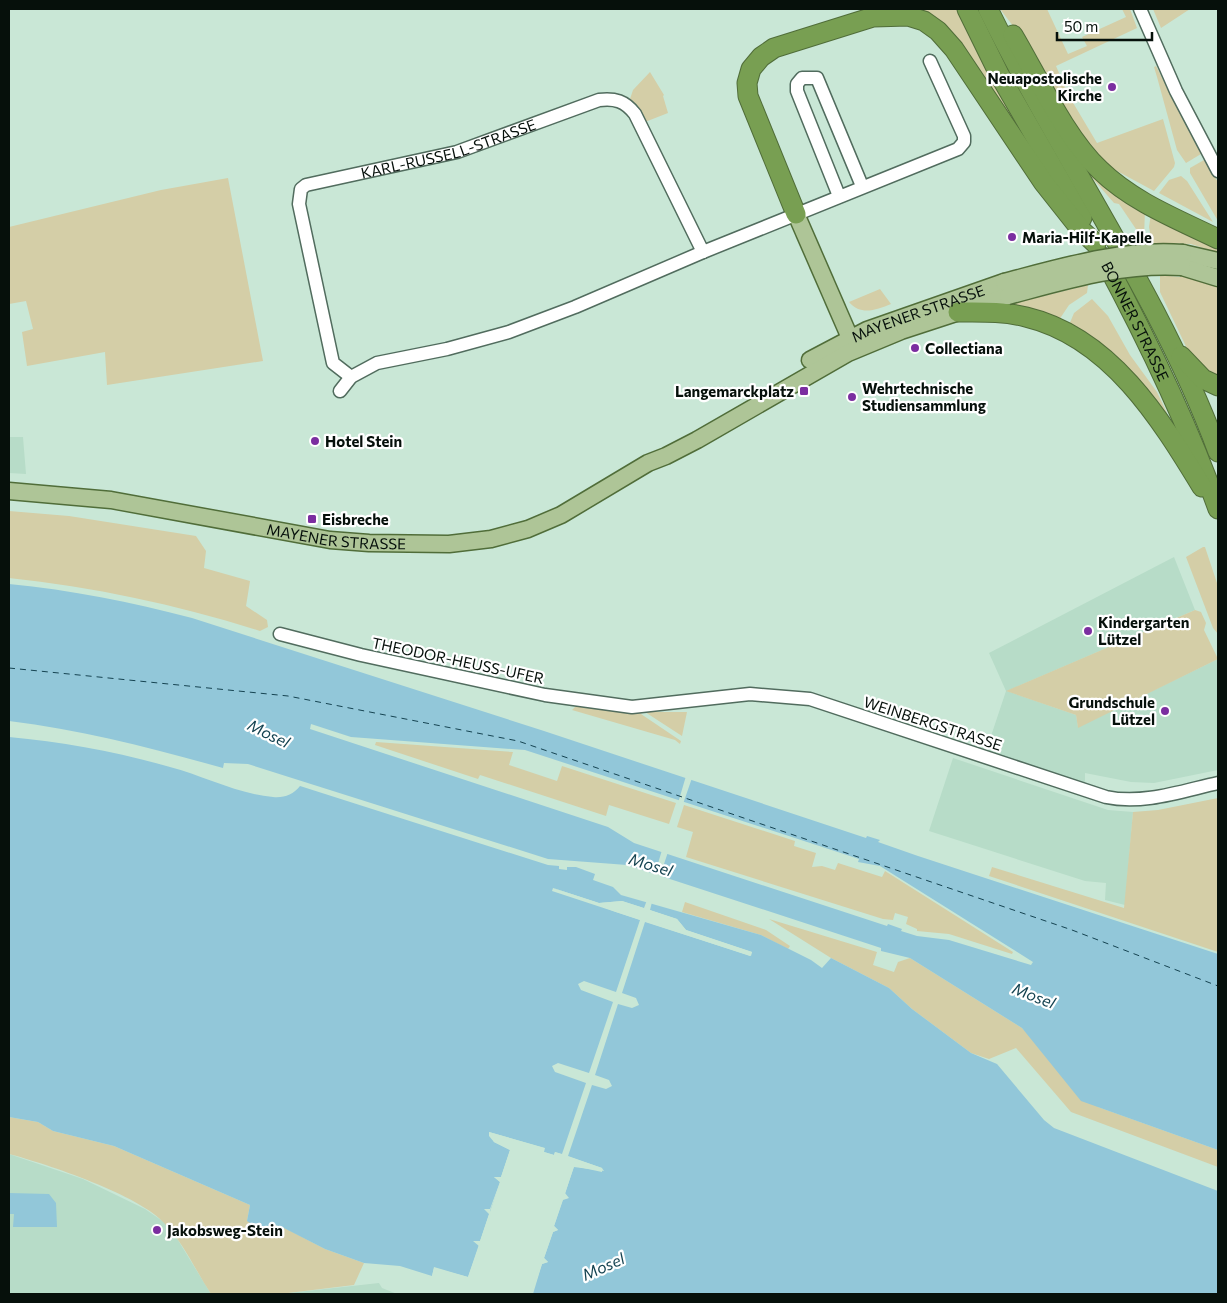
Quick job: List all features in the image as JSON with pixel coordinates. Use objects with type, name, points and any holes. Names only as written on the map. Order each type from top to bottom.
[{"type":"highway","name":"BONNER STRASSE","points":[[967,9],[999,74],[1136,318],[1184,420],[1218,509]]},
{"type":"highway","name":"BONNER STRASSE","points":[[988,9],[1026,86],[1141,285],[1170,343],[1218,452]]},
{"type":"highway","points":[[993,9],[1012,33],[1072,135],[1099,169],[1148,205],[1218,240]]},
{"type":"highway","points":[[796,214],[751,106],[747,89],[748,76],[755,63],[774,48],[879,13],[908,16],[924,21],[938,31],[964,63],[1043,182],[1075,223],[1096,244]]},
{"type":"highway","points":[[958,312],[1009,313],[1040,321],[1073,336],[1105,358],[1120,372],[1163,426],[1218,514]]},
{"type":"highway","points":[[1170,343],[1203,379],[1218,386]]},
{"type":"main road","points":[[796,214],[850,338]]},
{"type":"main road","name":"MAYENER STRASSE","points":[[9,491],[111,500],[330,540],[369,543],[449,544],[509,535],[546,522],[648,463],[666,456],[703,436],[848,353],[901,331],[958,312],[1006,289],[1062,267],[1152,252],[1182,260],[1218,278]]},
{"type":"main road","name":"MAYENER STRASSE","points":[[1182,260],[1218,261]]},
{"type":"main road","name":"MAYENER STRASSE","points":[[648,463],[666,446],[850,338],[904,316],[1006,289]]},
{"type":"street","points":[[1140,9],[1176,91],[1218,171]]},
{"type":"street","points":[[340,391],[351,377],[378,363],[447,349],[518,328],[575,307],[703,252],[962,146],[964,136],[930,61]]},
{"type":"street","points":[[839,196],[797,91],[797,84],[802,78],[817,78],[862,186]]},
{"type":"street","name":"KARL-RUSSELL-STRASSE","points":[[351,377],[333,363],[299,204],[301,189],[306,185],[457,152],[598,100],[610,98],[622,101],[635,114],[703,252]]},
{"type":"street","name":"THEODOR-HEUSS-UFER","points":[[280,634],[370,657],[545,696],[632,707]]},
{"type":"street","name":"WEINBERGSTRASSE","points":[[632,707],[729,695],[810,699],[1113,799],[1133,801],[1218,783]]},
{"type":"shaded area","points":[[895,9],[959,9],[1054,184],[956,43]]},
{"type":"shaded area","points":[[1000,9],[1047,9],[1068,54],[1087,46],[1082,37],[1126,17],[1122,9],[1130,9],[1137,28],[1056,66],[1069,96],[1097,143],[1163,119],[1175,163],[1174,167],[1154,191],[1106,165],[1087,146],[1020,35]]},
{"type":"shaded area","points":[[1153,9],[1190,9],[1161,28]]},
{"type":"shaded area","points":[[1156,66],[1201,154],[1186,163],[1177,150],[1154,67]]},
{"type":"shaded area","points":[[650,72],[664,95],[668,113],[645,122],[637,105],[630,99],[633,90]]},
{"type":"shaded area","points":[[1040,91],[1145,210],[1144,237],[1142,238],[1119,204],[1114,203],[1074,157]]},
{"type":"shaded area","points":[[1204,160],[1218,182],[1218,221],[1190,173],[1190,168]]},
{"type":"shaded area","points":[[1181,176],[1187,181],[1213,222],[1159,193],[1169,180]]},
{"type":"shaded area","points":[[228,178],[263,361],[107,385],[105,352],[27,366],[22,332],[33,329],[26,301],[9,304],[9,227],[161,190]]},
{"type":"shaded area","points":[[1151,213],[1218,246],[1218,253],[1191,244],[1152,243],[1149,227]]},
{"type":"shaded area","points":[[1181,274],[1197,277],[1218,286],[1218,382],[1192,359],[1160,292],[1160,275],[1180,277]]},
{"type":"shaded area","points":[[1088,285],[1087,293],[1069,305],[1059,320],[1003,306]]},
{"type":"shaded area","points":[[880,289],[891,304],[874,310],[864,310],[849,302]]},
{"type":"shaded area","points":[[1092,299],[1108,316],[1130,355],[1157,392],[1167,413],[1163,415],[1069,325],[1074,313]]},
{"type":"shaded area","points":[[9,437],[23,437],[26,474],[9,473]]},
{"type":"shaded area","points":[[9,511],[69,516],[196,536],[206,551],[204,568],[250,581],[246,606],[267,620],[268,627],[260,631],[136,598],[73,586],[9,578]]},
{"type":"shaded area","points":[[1205,547],[1218,586],[1218,634],[1213,628],[1186,557]]},
{"type":"shaded area","points":[[1174,557],[1195,610],[1007,691],[1076,715],[1078,727],[1218,659],[1218,770],[1154,783],[1131,782],[1085,773],[1085,783],[986,751],[1006,691],[989,653]]},
{"type":"shaded area","points":[[1195,610],[1201,612],[1206,623],[1204,630],[1218,659],[1078,728],[1076,715],[1006,691]]},
{"type":"shaded area","points":[[578,704],[638,712],[681,741],[680,744],[675,740],[572,710]]},
{"type":"shaded area","points":[[645,712],[687,712],[682,736]]},
{"type":"shaded area","points":[[376,742],[513,752],[509,765],[557,781],[562,766],[676,803],[669,824],[609,805],[606,816],[480,775],[478,779],[375,745]]},
{"type":"shaded area","points":[[953,758],[1108,810],[1133,812],[1125,905],[1105,900],[1106,883],[1085,881],[929,831]]},
{"type":"shaded area","points":[[1218,798],[1218,952],[989,876],[992,867],[1124,908],[1133,812],[1158,810]]},
{"type":"shaded area","points":[[684,805],[795,841],[794,846],[816,853],[812,867],[822,866],[835,870],[838,863],[882,877],[885,871],[1013,952],[1012,954],[949,934],[917,931],[917,929],[906,924],[908,917],[895,913],[893,920],[883,919],[686,857],[693,832],[677,827]]},
{"type":"shaded area","points":[[685,902],[766,930],[790,946],[788,949],[761,935],[682,912]]},
{"type":"shaded area","points":[[769,919],[877,952],[873,965],[894,972],[898,962],[910,958],[1022,1028],[1098,1107],[1218,1150],[1218,1167],[1071,1112],[1016,1048],[989,1059],[971,1053],[912,1009],[889,988],[831,958]]},
{"type":"shaded area","points":[[9,1117],[38,1122],[53,1131],[114,1146],[250,1205],[247,1221],[281,1226],[325,1249],[364,1263],[354,1285],[280,1294],[211,1294],[178,1240],[153,1213],[135,1202],[92,1182],[9,1154]]},
{"type":"shaded area","points":[[9,1154],[83,1179],[145,1209],[164,1222],[173,1232],[211,1294],[9,1294]]},
{"type":"shaded area","points":[[379,1283],[382,1288],[397,1294],[280,1294]]},
{"type":"water","name":"Mosel","points":[[9,584],[101,597],[192,618],[544,731],[866,838],[867,836],[880,840],[878,842],[918,856],[1218,954],[1218,1150],[1081,1101],[1022,1028],[910,958],[881,951],[881,948],[627,865],[548,859],[248,764],[224,763],[223,768],[90,735],[9,721]],"holes":[[[311,724],[351,737],[525,750],[853,857],[859,859],[858,862],[880,866],[1033,962],[1031,965],[949,940],[917,936],[888,924],[887,926],[634,843],[608,827],[310,729]]]},
{"type":"water","name":"Mosel","points":[[9,737],[110,752],[183,771],[234,789],[260,795],[285,796],[294,792],[300,786],[548,865],[559,866],[559,869],[567,870],[567,867],[576,867],[595,874],[593,880],[613,887],[621,895],[761,935],[811,960],[822,968],[831,958],[889,988],[912,1009],[971,1053],[997,1064],[1044,1120],[1054,1128],[1218,1191],[1218,1294],[533,1294],[542,1264],[548,1262],[544,1258],[553,1232],[558,1230],[554,1226],[563,1199],[568,1198],[565,1194],[574,1166],[602,1172],[602,1168],[555,1152],[554,1155],[544,1152],[544,1148],[489,1132],[494,1142],[510,1150],[501,1177],[494,1177],[500,1182],[468,1277],[434,1268],[432,1276],[400,1266],[364,1263],[325,1249],[280,1226],[270,1225],[261,1230],[247,1221],[250,1205],[114,1146],[53,1131],[38,1122],[9,1117]],"holes":[[[553,888],[599,903],[622,901],[677,919],[686,930],[752,952],[750,956],[616,912]]]},
{"type":"water","points":[[9,1193],[49,1194],[56,1203],[57,1227],[13,1227],[14,1214],[9,1214]]},
{"type":"pier","points":[[686,776],[692,778],[683,804],[678,803]]},
{"type":"pier","points":[[662,850],[668,852],[659,879],[654,877]]},
{"type":"pier","points":[[553,888],[599,903],[622,901],[644,908],[647,900],[652,902],[650,910],[677,919],[686,930],[752,952],[751,956],[645,922],[622,993],[636,998],[639,1005],[632,1008],[618,1004],[595,1075],[609,1080],[612,1086],[606,1089],[592,1085],[568,1156],[602,1168],[604,1171],[574,1167],[565,1193],[569,1198],[563,1200],[554,1226],[558,1230],[553,1232],[544,1258],[548,1262],[542,1264],[532,1294],[530,1294],[540,1263],[544,1261],[542,1258],[550,1231],[555,1229],[552,1225],[561,1199],[565,1197],[562,1193],[572,1165],[595,1168],[557,1155],[554,1158],[543,1154],[542,1149],[491,1134],[499,1143],[513,1150],[490,1211],[491,1214],[470,1278],[467,1280],[436,1271],[434,1277],[432,1276],[434,1267],[468,1277],[479,1246],[473,1241],[480,1241],[489,1214],[484,1209],[490,1209],[500,1182],[494,1177],[501,1177],[510,1150],[494,1142],[489,1136],[489,1132],[545,1148],[544,1152],[554,1155],[555,1152],[562,1154],[586,1083],[555,1072],[552,1066],[558,1063],[589,1073],[613,1002],[581,990],[578,984],[584,981],[616,992],[640,920],[552,891]],"holes":[[[622,903],[676,922],[683,931],[607,906]]]},
{"type":"ferry route","points":[[9,668],[288,696],[518,741],[1072,930],[1218,986]]},
{"type":"place","name":"Neuapostolische Kirche","points":[[1112,87]]},
{"type":"place","name":"Maria-Hilf-Kapelle","points":[[1012,237]]},
{"type":"place","name":"Collectiana","points":[[915,348]]},
{"type":"place","name":"Langemarckplatz","points":[[804,391]]},
{"type":"place","name":"Wehrtechnische Studiensammlung","points":[[852,397]]},
{"type":"place","name":"Hotel Stein","points":[[315,441]]},
{"type":"place","name":"Eisbreche","points":[[312,519]]},
{"type":"place","name":"Kindergarten Lützel","points":[[1088,631]]},
{"type":"place","name":"Grundschule Lützel","points":[[1165,711]]},
{"type":"place","name":"Jakobsweg-Stein","points":[[157,1230]]}]
